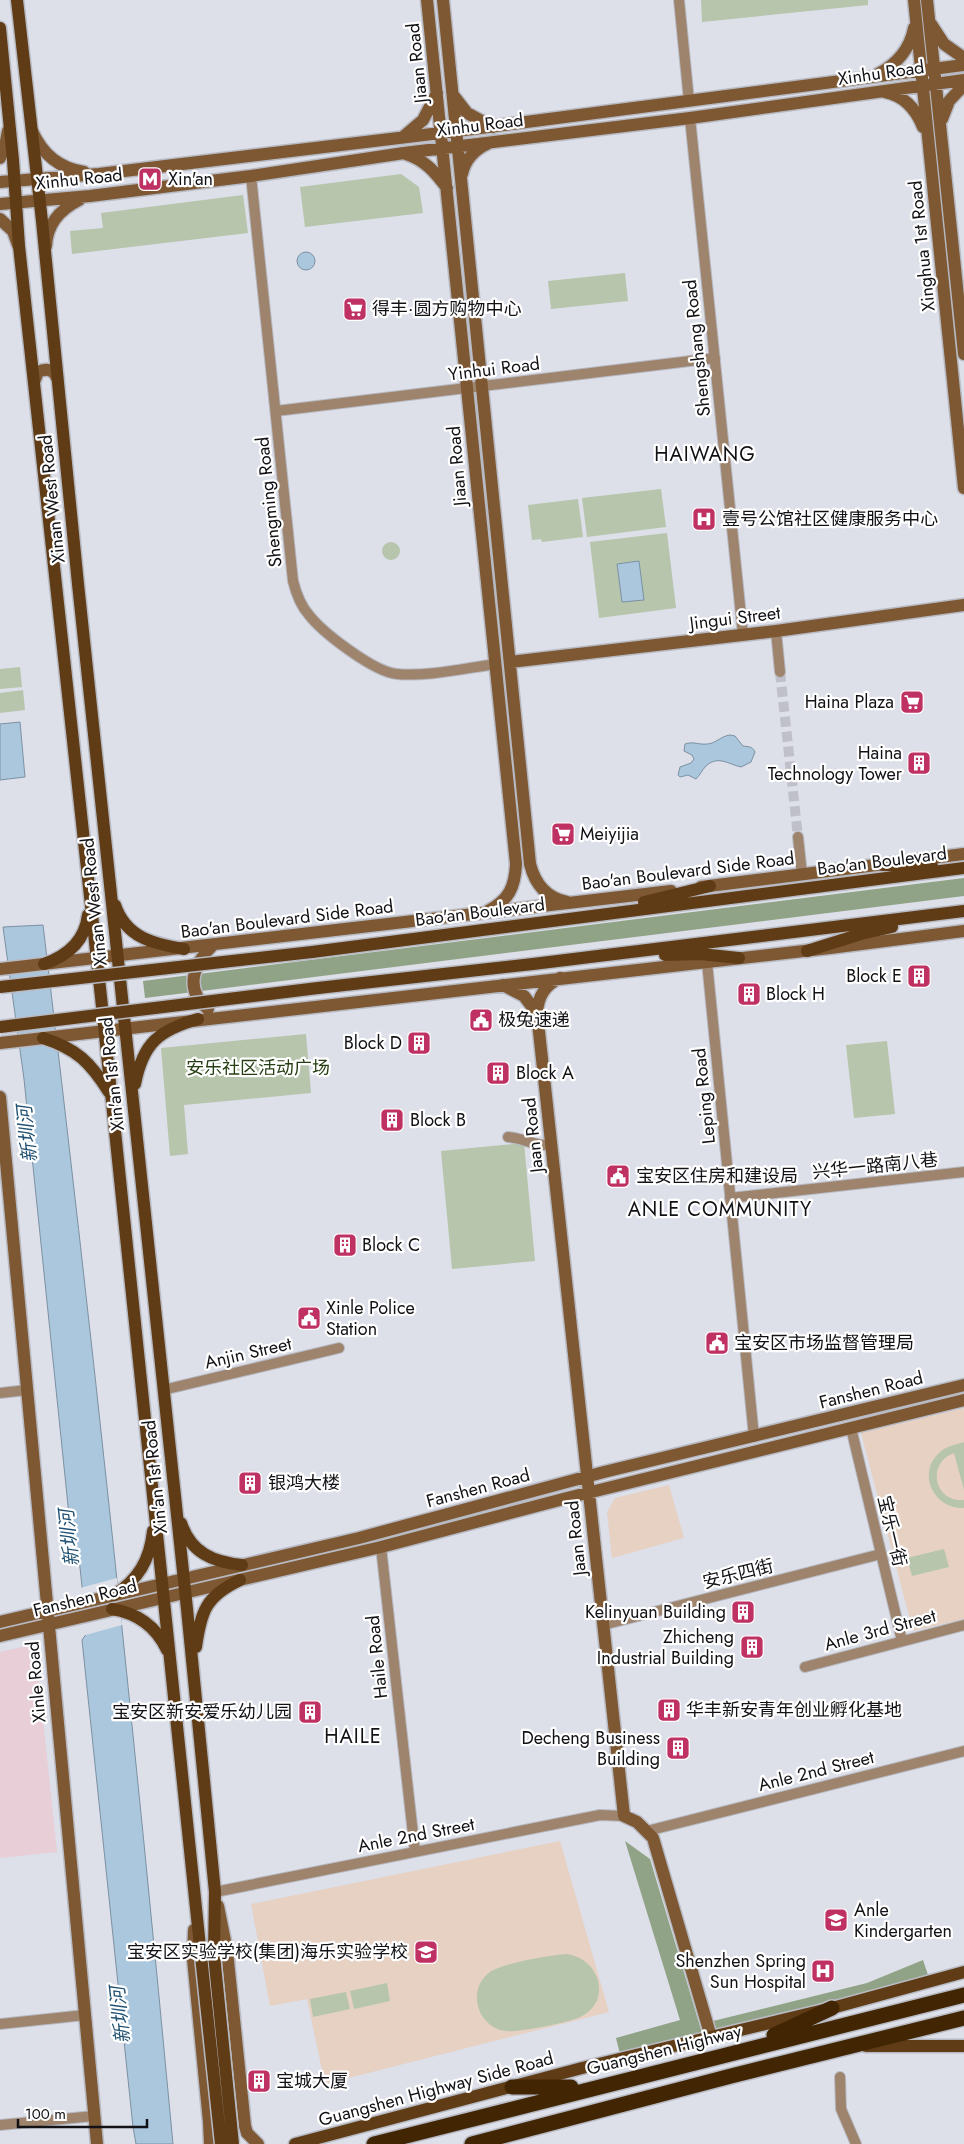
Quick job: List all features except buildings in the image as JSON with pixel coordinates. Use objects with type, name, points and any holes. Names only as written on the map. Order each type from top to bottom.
[{"type":"highway","name":"Guangshen Highway","points":[[374,2144],[964,1995]]},
{"type":"highway","points":[[742,2050],[832,2008]]},
{"type":"highway","points":[[472,2144],[964,2018]]},
{"type":"highway","points":[[512,2086],[592,2088]]},
{"type":"main road","name":"Jiaan Road","points":[[427,0],[516,864],[516,877],[513,888],[508,896],[500,904],[484,914]]},
{"type":"main road","name":"Jiaan Road","points":[[443,0],[533,876],[545,892],[558,900],[574,903]]},
{"type":"main road","name":"Xinghua 1st Road","points":[[914,0],[922,18],[934,69],[964,354]]},
{"type":"main road","name":"Xinghua 1st Road","points":[[927,0],[922,18],[920,70],[964,488]]},
{"type":"main road","name":"Xinan West Road","points":[[18,1],[122,995]]},
{"type":"main road","points":[[871,76],[892,66],[903,54],[922,18],[944,44],[964,58]]},
{"type":"main road","name":"Xinan West Road","points":[[0,28],[15,181],[19,246],[101,997]]},
{"type":"main road","points":[[431,34],[434,39],[440,40],[445,36],[446,30]]},
{"type":"main road","name":"Xinhu Road","points":[[0,182],[99,174],[494,127],[964,65]]},
{"type":"main road","name":"Xinhu Road","points":[[0,204],[90,196],[251,176],[493,141],[690,118],[964,80]]},
{"type":"main road","points":[[941,127],[948,101],[964,84]]},
{"type":"main road","points":[[792,87],[798,90],[800,94],[798,101],[793,103]]},
{"type":"main road","points":[[880,91],[895,94],[913,108],[929,143]]},
{"type":"main road","points":[[402,138],[423,120],[437,93]]},
{"type":"main road","points":[[453,95],[467,113],[494,127]]},
{"type":"main road","points":[[564,117],[558,121],[556,126],[560,132],[565,133]]},
{"type":"main road","points":[[0,158],[6,146],[9,121]]},
{"type":"main road","points":[[32,131],[40,146],[55,162],[72,170],[99,174]]},
{"type":"main road","points":[[462,182],[465,165],[470,157],[483,145],[493,141]]},
{"type":"main road","points":[[404,153],[427,164],[447,189]]},
{"type":"main road","points":[[935,201],[937,195],[941,194],[948,198]]},
{"type":"main road","points":[[46,261],[47,239],[52,222],[70,204],[90,196]]},
{"type":"main road","points":[[0,219],[13,231],[19,246]]},
{"type":"main road","points":[[948,326],[962,325]]},
{"type":"main road","points":[[34,382],[38,372],[45,370],[53,371],[58,378]]},
{"type":"main road","name":"Jingui Street","points":[[510,662],[776,631],[964,605]]},
{"type":"main road","points":[[502,730],[507,736],[511,736],[515,734],[517,727]]},
{"type":"main road","name":"Bao'an Boulevard Side Road","points":[[2,969],[484,914],[964,854]]},
{"type":"main road","points":[[883,865],[964,868]]},
{"type":"main road","name":"Bao'an Boulevard","points":[[0,987],[312,952],[964,868]]},
{"type":"main road","points":[[587,916],[710,886]]},
{"type":"main road","points":[[110,888],[116,909],[125,924],[135,934],[149,942],[184,949]]},
{"type":"main road","points":[[44,964],[65,955],[81,938],[87,922],[89,893]]},
{"type":"main road","points":[[807,951],[860,934],[964,911]]},
{"type":"main road","points":[[0,1027],[964,911]]},
{"type":"main road","points":[[6,1042],[43,1038],[65,1040],[104,1030],[807,951],[964,931]]},
{"type":"main road","points":[[212,946],[196,966],[193,984],[199,1000],[206,1008],[224,1016]]},
{"type":"main road","points":[[592,957],[700,954],[739,958]]},
{"type":"main road","points":[[537,1013],[538,1003],[546,987],[560,978]]},
{"type":"main road","points":[[501,984],[512,988],[524,996],[537,1013]]},
{"type":"main road","name":"Xin'an 1st Road","points":[[122,995],[215,1892],[207,1956]]},
{"type":"main road","name":"Xin'an 1st Road","points":[[101,997],[195,1897],[207,1956]]},
{"type":"main road","name":"Jaan Road","points":[[537,1013],[624,1816]]},
{"type":"main road","points":[[132,1096],[140,1063],[152,1043],[172,1027],[198,1019]]},
{"type":"main road","points":[[65,1040],[89,1062],[111,1094]]},
{"type":"main road","name":"Xinle Road","points":[[0,1097],[27,1390],[54,1623],[97,2144]]},
{"type":"main road","name":"Fanshen Road","points":[[0,1622],[114,1595],[133,1586],[184,1579],[360,1538],[588,1476],[964,1385]]},
{"type":"main road","name":"Fanshen Road","points":[[0,1636],[112,1609],[134,1609],[164,1597],[381,1547],[589,1492],[964,1400]]},
{"type":"main road","points":[[176,1509],[183,1530],[191,1544],[221,1563],[242,1565]]},
{"type":"main road","points":[[133,1586],[149,1551],[155,1511]]},
{"type":"main road","points":[[193,1669],[198,1631],[207,1606],[214,1594],[240,1580]]},
{"type":"main road","points":[[134,1609],[158,1635],[170,1659]]},
{"type":"main road","points":[[624,1816],[637,1822],[653,1838],[711,2037]]},
{"type":"main road","points":[[215,1892],[227,1951],[244,2116],[248,2133],[258,2144]]},
{"type":"main road","points":[[195,1897],[193,1959],[210,2144]]},
{"type":"main road","points":[[207,1956],[220,2144]]},
{"type":"main road","points":[[207,1956],[233,2144]]},
{"type":"main road","name":"Guangshen Highway Side Road","points":[[295,2144],[512,2086],[832,2008],[964,1972]]},
{"type":"main road","points":[[851,2046],[964,2046]]},
{"type":"main road","points":[[209,2122],[218,2134],[228,2136],[240,2128],[244,2116]]},
{"type":"street","points":[[679,0],[689,101]]},
{"type":"street","name":"Shengshang Road","points":[[690,118],[743,634]]},
{"type":"street","name":"Shengming Road","points":[[251,176],[293,581],[298,596],[309,616],[320,627],[366,662],[391,673],[412,674],[496,664]]},
{"type":"street","name":"Yinhui Road","points":[[276,411],[715,358]]},
{"type":"street","points":[[776,631],[780,672]]},
{"type":"street","points":[[798,836],[802,874]]},
{"type":"street","name":"Leping Road","points":[[707,962],[754,1437]]},
{"type":"street","points":[[508,1137],[521,1138],[542,1146],[552,1145]]},
{"type":"street","name":"兴华一路南八巷","points":[[730,1198],[964,1172]]},
{"type":"street","name":"Anjin Street","points":[[163,1390],[339,1348]]},
{"type":"street","points":[[0,1393],[27,1390]]},
{"type":"street","name":"宝乐一街","points":[[851,1428],[902,1641]]},
{"type":"street","name":"Haile Road","points":[[381,1547],[415,1852]]},
{"type":"street","name":"安乐四街","points":[[603,1625],[881,1554]]},
{"type":"street","name":"Anle 3rd Street","points":[[805,1667],[964,1625]]},
{"type":"street","name":"Anle 2nd Street","points":[[647,1831],[964,1751]]},
{"type":"street","name":"Anle 2nd Street","points":[[215,1892],[600,1815],[624,1816]]},
{"type":"street","points":[[0,2024],[85,2014]]},
{"type":"street","points":[[840,2077],[841,2109],[856,2144]]},
{"type":"street","points":[[0,2125],[94,2116]]},
{"type":"shaded area","points":[[964,1408],[964,1619],[913,1631],[861,1433]]},
{"type":"shaded area","points":[[669,1485],[684,1538],[612,1558],[607,1512],[615,1498]]},
{"type":"shaded area","points":[[35,1644],[57,1852],[0,1858],[0,1652]]},
{"type":"shaded area","name":"宝安区实验学校(集团)海乐实验学校","points":[[560,1841],[609,2012],[325,2084],[307,1999],[270,2006],[251,1904]]},
{"type":"green space","points":[[701,0],[868,0],[868,5],[702,22]]},
{"type":"green space","points":[[401,174],[419,187],[423,213],[305,227],[300,187]]},
{"type":"green space","points":[[243,195],[248,233],[72,254],[70,231],[103,228],[101,213]]},
{"type":"green space","points":[[625,273],[628,301],[551,309],[548,281]]},
{"type":"green space","points":[[661,489],[666,527],[587,537],[582,498]]},
{"type":"green space","points":[[578,499],[583,537],[542,542],[541,539],[532,540],[528,505]]},
{"type":"green space","points":[[667,533],[676,608],[599,618],[590,542]]},
{"type":"green space","points":[[391,542],[397,545],[400,551],[397,557],[391,560],[385,557],[382,551],[385,545]]},
{"type":"green space","points":[[20,667],[22,687],[0,689],[0,669]]},
{"type":"green space","points":[[23,690],[25,710],[0,713],[0,693]]},
{"type":"green space","points":[[964,878],[964,896],[145,998],[143,981]]},
{"type":"green space","name":"安乐社区活动广场","points":[[306,1034],[311,1093],[184,1105],[188,1154],[170,1156],[161,1048]]},
{"type":"green space","points":[[887,1041],[895,1114],[854,1118],[846,1045]]},
{"type":"green space","points":[[524,1143],[535,1261],[452,1269],[441,1151]]},
{"type":"green space","points":[[964,1442],[964,1490],[954,1453],[945,1458],[940,1465],[937,1481],[940,1489],[946,1495],[954,1499],[964,1500],[964,1508],[954,1507],[937,1497],[929,1480],[929,1471],[932,1461],[939,1453],[951,1446]]},
{"type":"green space","points":[[944,1549],[949,1567],[912,1576],[907,1558]]},
{"type":"green space","points":[[625,1841],[650,1859],[702,2033],[620,2054],[616,2038],[680,2020]]},
{"type":"green space","points":[[567,1954],[578,1957],[588,1964],[598,1981],[597,2001],[590,2010],[580,2017],[566,2022],[514,2031],[502,2030],[493,2026],[485,2019],[477,2001],[478,1990],[482,1980],[490,1972],[516,1963]]},
{"type":"green space","points":[[923,1960],[928,1975],[828,2003],[715,2031],[713,2021],[867,1983]]},
{"type":"green space","points":[[387,1983],[390,2001],[354,2009],[350,1991]]},
{"type":"green space","points":[[346,1992],[350,2009],[313,2017],[310,1999]]},
{"type":"water","points":[[302,252],[310,252],[315,257],[313,268],[302,270],[297,265],[297,257]]},
{"type":"water","points":[[639,561],[644,600],[622,602],[617,564]]},
{"type":"water","points":[[20,722],[25,777],[0,780],[0,724]]},
{"type":"water","points":[[730,735],[735,736],[743,746],[754,750],[751,762],[741,767],[723,761],[715,761],[706,766],[696,779],[688,775],[680,777],[678,775],[680,767],[691,763],[694,759],[692,755],[684,751],[685,744],[710,744]]},
{"type":"water","points":[[43,925],[112,1534],[173,2144],[136,2144],[133,2127],[82,1640],[87,1633],[78,1549],[72,1544],[24,1079],[3,927]]},
{"type":"pier","points":[[117,1578],[122,1625],[82,1636],[85,1633],[80,1588]]},
{"type":"tunnel","points":[[780,672],[798,837]]},
{"type":"place","name":"Xin'an","points":[[150,179]]},
{"type":"place","name":"得丰·圆方购物中心","points":[[355,309]]},
{"type":"place","name":"壹号公馆社区健康服务中心","points":[[704,519]]},
{"type":"place","name":"Haina Plaza","points":[[912,702]]},
{"type":"place","name":"Haina Technology Tower","points":[[919,763]]},
{"type":"place","name":"Meiyijia","points":[[563,834]]},
{"type":"place","name":"Block E","points":[[919,976]]},
{"type":"place","name":"Block H","points":[[749,994]]},
{"type":"place","name":"极兔速递","points":[[481,1020]]},
{"type":"place","name":"Block D","points":[[419,1043]]},
{"type":"place","name":"Block A","points":[[498,1073]]},
{"type":"place","name":"Block B","points":[[392,1120]]},
{"type":"place","name":"宝安区住房和建设局","points":[[618,1176]]},
{"type":"place","name":"Block C","points":[[345,1245]]},
{"type":"place","name":"Xinle Police Station","points":[[309,1318]]},
{"type":"place","name":"宝安区市场监督管理局","points":[[717,1343]]},
{"type":"place","name":"银鸿大楼","points":[[250,1483]]},
{"type":"place","name":"Kelinyuan Building","points":[[743,1612]]},
{"type":"place","name":"Zhicheng Industrial Building","points":[[752,1647]]},
{"type":"place","name":"华丰新安青年创业孵化基地","points":[[669,1710]]},
{"type":"place","name":"宝安区新安爱乐幼儿园","points":[[310,1712]]},
{"type":"place","name":"Decheng Business Building","points":[[678,1748]]},
{"type":"place","name":"Anle Kindergarten","points":[[836,1920]]},
{"type":"place","name":"宝安区实验学校(集团)海乐实验学校","points":[[426,1952]]},
{"type":"place","name":"Shenzhen Spring Sun Hospital","points":[[823,1971]]},
{"type":"place","name":"宝城大厦","points":[[259,2081]]},
{"type":"district","name":"HAIWANG","points":[[705,454]]},
{"type":"district","name":"ANLE COMMUNITY","points":[[720,1209]]},
{"type":"district","name":"HAILE","points":[[353,1736]]},
{"type":"water label","name":"新圳河","points":[[27,1134]]},
{"type":"water label","name":"新圳河","points":[[69,1538]]},
{"type":"water label","name":"新圳河","points":[[120,2015]]}]
